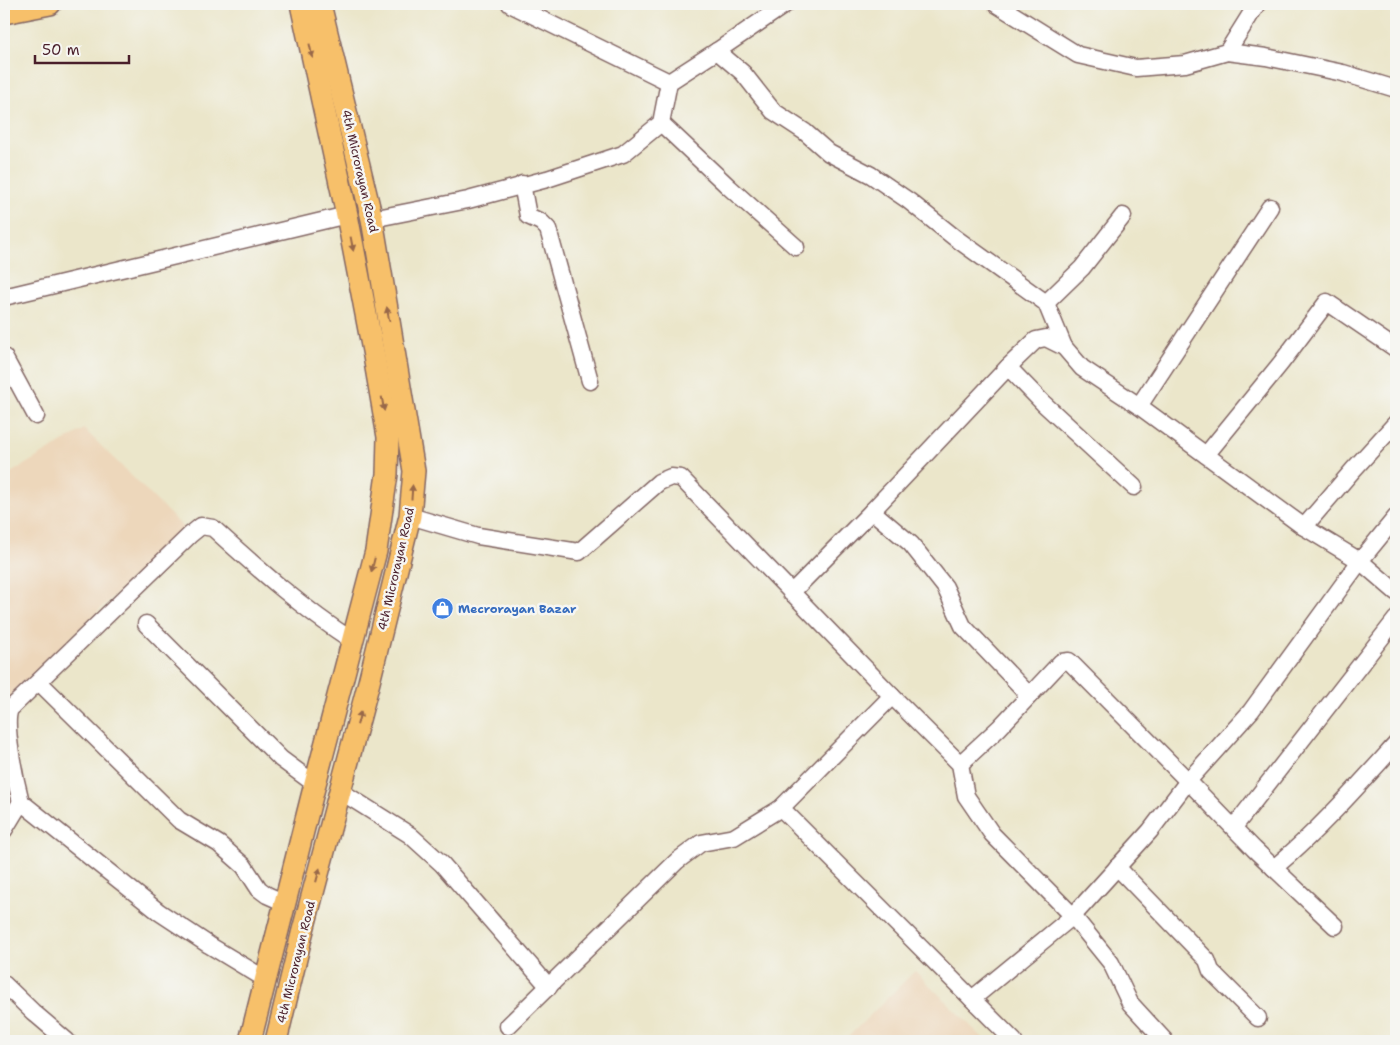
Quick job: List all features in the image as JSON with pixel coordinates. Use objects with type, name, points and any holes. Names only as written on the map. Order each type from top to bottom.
[{"type":"main road","points":[[4,13],[50,4]]},
{"type":"main road","name":"4th Microrayan Road","points":[[250,1041],[312,793],[376,551],[387,474],[388,437],[374,356],[347,215],[301,4]]},
{"type":"main road","name":"4th Microrayan Road","points":[[276,1041],[410,516],[414,471],[372,219],[320,4]]},
{"type":"main road","points":[[374,356],[395,350]]},
{"type":"main road","points":[[312,793],[338,799]]},
{"type":"street","points":[[510,4],[668,82]]},
{"type":"street","points":[[372,219],[468,200],[522,184],[547,179],[623,154],[661,123],[668,82],[786,4]]},
{"type":"street","points":[[996,4],[1078,55],[1136,68],[1185,64],[1227,52],[1266,57],[1342,72],[1396,89]]},
{"type":"street","points":[[1227,52],[1257,4]]},
{"type":"street","points":[[717,51],[743,73],[773,111],[805,132],[829,153],[871,175],[909,201],[954,237],[1046,303],[1064,347],[1082,368],[1139,406],[1304,528],[1360,561],[1396,592]]},
{"type":"street","points":[[661,123],[796,247]]},
{"type":"street","points":[[522,184],[528,216],[540,222],[548,229],[590,381]]},
{"type":"street","points":[[1139,406],[1270,207]]},
{"type":"street","points":[[4,297],[347,215]]},
{"type":"street","points":[[1046,303],[1082,268],[1123,216]]},
{"type":"street","points":[[1206,455],[1281,363],[1327,302],[1396,348]]},
{"type":"street","points":[[791,593],[872,512],[1008,367],[1036,340],[1046,338],[1064,347]]},
{"type":"street","points":[[4,357],[36,416]]},
{"type":"street","points":[[1008,367],[1043,403],[1134,487]]},
{"type":"street","points":[[1304,528],[1396,423]]},
{"type":"street","points":[[410,516],[478,536],[579,552],[659,482],[671,477],[681,478],[791,593],[960,764],[966,796],[992,834],[1073,916],[1111,963],[1130,1003],[1165,1041]]},
{"type":"street","points":[[872,512],[911,544],[945,587],[963,626],[1029,695]]},
{"type":"street","points":[[972,998],[1073,916],[1150,831],[1188,781],[1251,711],[1360,561],[1396,517]]},
{"type":"street","points":[[265,979],[159,912],[21,802],[16,783],[7,721],[8,714],[10,709],[201,526],[213,528],[282,590],[353,641]]},
{"type":"street","points":[[1234,827],[1396,619]]},
{"type":"street","points":[[146,624],[281,759],[312,793]]},
{"type":"street","points":[[960,764],[998,728],[1061,662],[1069,661],[1274,868],[1335,926]]},
{"type":"street","points":[[39,682],[179,820],[220,844],[244,866],[266,895],[285,903]]},
{"type":"street","points":[[508,1026],[677,861],[701,843],[734,837],[781,808],[892,696]]},
{"type":"street","points":[[1274,868],[1334,813],[1396,744]]},
{"type":"street","points":[[338,799],[410,835],[426,848],[549,987]]},
{"type":"street","points":[[4,830],[21,802]]},
{"type":"street","points":[[781,808],[1014,1041]]},
{"type":"street","points":[[1117,867],[1207,960],[1211,971],[1258,1018]]},
{"type":"street","points":[[4,984],[67,1041]]},
{"type":"shaded area","points":[[84,429],[184,528],[4,702],[4,477]]},
{"type":"shaded area","points":[[915,971],[986,1041],[844,1041]]},
{"type":"place","name":"Mecrorayan Bazar","points":[[442,609]]}]
